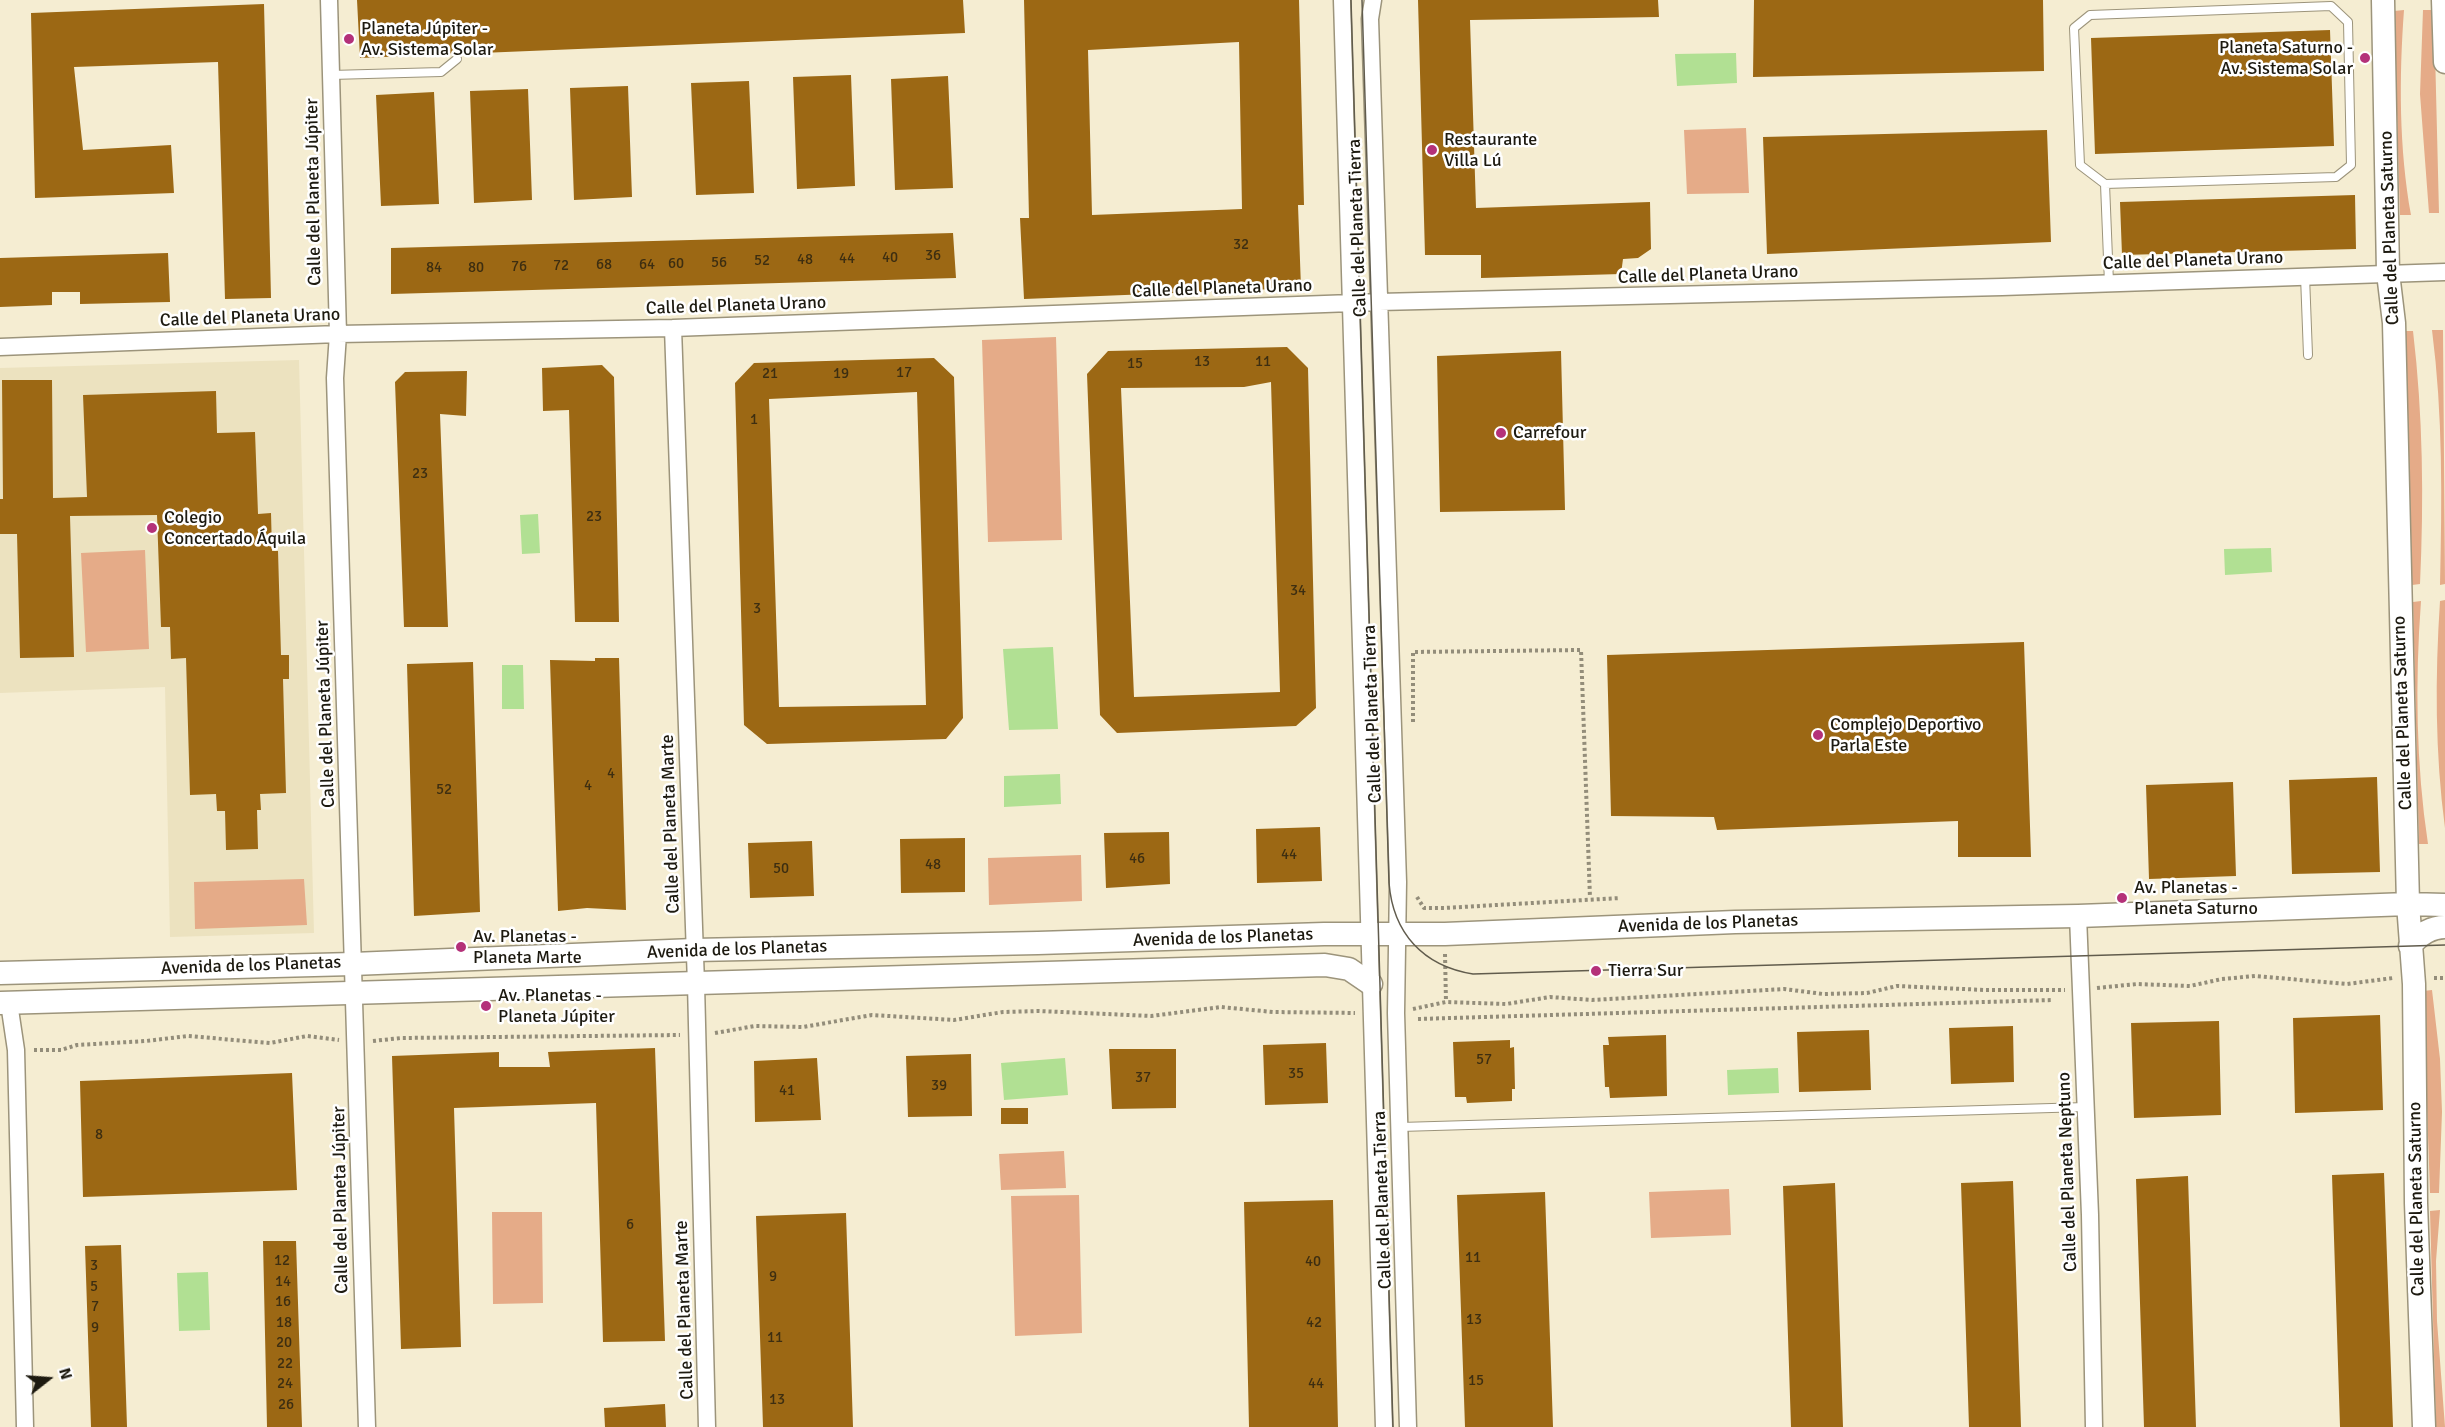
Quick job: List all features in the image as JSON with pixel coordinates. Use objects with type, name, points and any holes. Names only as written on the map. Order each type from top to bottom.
[{"type":"street","name":"Calle del Planeta Júpiter","points":[[329,0],[338,334],[335,378],[367,1427]]},
{"type":"street","name":"Calle del Planeta Tierra","points":[[1342,0],[1384,1427]]},
{"type":"street","name":"Calle del Planeta Tierra","points":[[1372,0],[1370,19],[1398,882],[1396,1013],[1408,1427]]},
{"type":"street","name":"Calle del Planeta Saturno","points":[[2383,0],[2388,273],[2394,324],[2408,904],[2413,979],[2416,1203],[2424,1427]]},
{"type":"street","points":[[2443,0],[2445,62]]},
{"type":"street","name":"Calle del Planeta Urano","points":[[0,347],[338,334],[673,328],[1351,303],[2445,272]]},
{"type":"street","name":"Calle del Planeta Marte","points":[[673,328],[696,984],[707,1427]]},
{"type":"street","name":"Avenida de los Planetas","points":[[0,973],[353,964],[694,950],[1445,934],[1735,922],[2078,916],[2408,904],[2445,905]]},
{"type":"street","name":"Calle del Planeta Neptuno","points":[[2078,916],[2086,1107],[2094,1427]]},
{"type":"street","points":[[2410,946],[2418,937],[2438,927],[2445,927]]},
{"type":"street","name":"Avenida de los Planetas","points":[[4,1003],[1325,965],[1349,969],[1371,984]]},
{"type":"street","points":[[4,1003],[16,1050],[25,1427]]},
{"type":"lane","points":[[2331,6],[2348,21],[2351,165],[2336,177],[2105,184],[2080,165],[2074,28],[2090,15],[2331,6]]},
{"type":"lane","points":[[331,75],[441,72],[457,59]]},
{"type":"lane","points":[[2105,184],[2109,283]]},
{"type":"lane","points":[[2305,276],[2308,355]]},
{"type":"lane","points":[[1400,1127],[2086,1107]]},
{"type":"path","points":[[1413,733],[1413,652],[1581,650],[1590,898]]},
{"type":"path","points":[[1415,889],[1415,896],[1424,908],[1620,898]]},
{"type":"path","points":[[1396,1013],[1446,1002],[1506,1004],[1550,997],[1592,999],[1784,989],[1823,994],[1867,993],[1897,986],[1985,990],[2081,990],[2137,984],[2190,986],[2222,979],[2255,976],[2347,984],[2388,978],[2445,978]]},
{"type":"path","points":[[1418,1019],[2052,1000]]},
{"type":"path","points":[[16,1050],[61,1050],[77,1045],[188,1036],[270,1043],[307,1036],[357,1044],[401,1038],[697,1035],[755,1026],[803,1026],[872,1015],[954,1020],[1003,1012],[1039,1011],[1151,1016],[1221,1007],[1273,1012],[1335,1011],[1373,1014]]},
{"type":"shaded area","points":[[2404,10],[2401,113],[2404,164],[2411,215],[2400,215],[2394,11]]},
{"type":"shaded area","points":[[2423,10],[2434,10],[2439,213],[2429,213],[2420,94]]},
{"type":"shaded area","points":[[1736,53],[1737,83],[1677,86],[1675,54]]},
{"type":"shaded area","points":[[1746,128],[1749,193],[1687,194],[1684,130]]},
{"type":"shaded area","points":[[2432,330],[2443,330],[2445,584],[2440,585],[2440,426]]},
{"type":"shaded area","points":[[2404,331],[2413,331],[2422,458],[2420,584],[2412,585]]},
{"type":"shaded area","points":[[1056,337],[1062,540],[988,542],[982,340]]},
{"type":"shaded area","name":"Colegio Concertado Áquila","points":[[299,360],[314,933],[170,937],[165,687],[0,693],[0,368]]},
{"type":"shaded area","points":[[538,514],[540,553],[522,554],[520,515]]},
{"type":"shaded area","points":[[2271,548],[2272,572],[2225,575],[2224,549]]},
{"type":"shaded area","points":[[145,550],[149,649],[86,652],[81,553]]},
{"type":"shaded area","points":[[2445,600],[2445,828],[2439,772],[2437,658],[2440,601]]},
{"type":"shaded area","points":[[2421,601],[2418,723],[2421,784],[2428,844],[2419,844],[2413,602]]},
{"type":"shaded area","points":[[1053,647],[1058,729],[1009,730],[1003,649]]},
{"type":"shaded area","points":[[502,665],[523,665],[524,709],[502,709]]},
{"type":"shaded area","points":[[1060,774],[1061,804],[1004,807],[1004,776]]},
{"type":"shaded area","points":[[1081,855],[1082,901],[989,905],[988,858]]},
{"type":"shaded area","points":[[304,879],[307,925],[195,929],[194,882]]},
{"type":"shaded area","points":[[2432,990],[2440,1059],[2442,1112],[2439,1193],[2430,1193],[2423,991]]},
{"type":"shaded area","points":[[1065,1058],[1068,1095],[1004,1100],[1001,1063]]},
{"type":"shaded area","points":[[1778,1068],[1779,1093],[1728,1095],[1727,1070]]},
{"type":"shaded area","points":[[1064,1151],[1066,1188],[1001,1190],[999,1154]]},
{"type":"shaded area","points":[[1729,1189],[1731,1235],[1651,1238],[1649,1192]]},
{"type":"shaded area","points":[[1079,1195],[1082,1333],[1015,1336],[1011,1196]]},
{"type":"shaded area","points":[[2440,1210],[2436,1261],[2437,1321],[2445,1427],[2436,1427],[2430,1211]]},
{"type":"shaded area","points":[[492,1212],[542,1212],[543,1303],[493,1304]]},
{"type":"shaded area","points":[[208,1272],[210,1330],[179,1331],[177,1273]]},
{"type":"building","points":[[357,0],[963,0],[965,33],[360,58]]},
{"type":"building","points":[[1024,0],[1299,0],[1304,205],[1298,205],[1301,288],[1024,299],[1020,218],[1029,218]],"holes":[[[1239,42],[1242,209],[1092,215],[1088,50]]]},
{"type":"building","points":[[1418,0],[1658,0],[1659,17],[1470,20],[1476,208],[1650,202],[1651,249],[1638,258],[1623,259],[1621,274],[1481,278],[1481,255],[1425,255]]},
{"type":"building","points":[[1754,0],[2043,0],[2044,71],[1753,77]]},
{"type":"building","points":[[264,4],[271,298],[225,299],[218,62],[74,67],[83,150],[171,145],[174,193],[35,198],[31,13]]},
{"type":"building","points":[[2330,30],[2334,146],[2095,154],[2091,38]]},
{"type":"building","points":[[851,75],[855,186],[797,189],[793,77]]},
{"type":"building","points":[[948,76],[953,188],[895,190],[891,79]]},
{"type":"building","points":[[749,81],[754,193],[696,195],[691,83]]},
{"type":"building","points":[[628,86],[632,197],[574,200],[570,88]]},
{"type":"building","points":[[528,89],[532,200],[474,203],[470,91]]},
{"type":"building","points":[[434,92],[439,204],[381,206],[376,95]]},
{"type":"building","points":[[2047,130],[2051,242],[1767,254],[1763,137]]},
{"type":"building","points":[[2355,195],[2356,249],[2122,255],[2120,202]]},
{"type":"building","points":[[953,233],[956,278],[391,294],[391,248]]},
{"type":"building","points":[[168,253],[170,302],[80,304],[80,292],[52,292],[52,305],[0,307],[0,258]]},
{"type":"building","points":[[1287,347],[1308,368],[1316,708],[1296,726],[1117,733],[1100,715],[1087,374],[1108,351]],"holes":[[[1271,382],[1280,692],[1134,697],[1121,388],[1244,387]]]},
{"type":"building","name":"Carrefour","points":[[1561,351],[1565,510],[1440,512],[1437,356]]},
{"type":"building","points":[[934,358],[954,377],[963,718],[946,739],[767,744],[744,725],[735,383],[754,363]],"holes":[[[917,392],[926,705],[779,707],[769,399]]]},
{"type":"building","points":[[602,365],[614,377],[619,622],[575,622],[569,410],[543,411],[542,368]]},
{"type":"building","points":[[467,371],[466,416],[440,414],[448,627],[404,627],[395,382],[405,372]]},
{"type":"building","points":[[2,380],[52,380],[53,498],[87,497],[83,395],[216,391],[217,433],[255,432],[258,514],[271,513],[272,551],[278,551],[281,655],[289,655],[289,679],[283,679],[286,793],[260,794],[261,810],[257,810],[258,849],[226,850],[225,811],[217,811],[216,794],[190,795],[186,658],[171,659],[170,627],[161,627],[157,515],[70,516],[74,657],[20,658],[17,534],[0,534],[0,499],[3,499]]},
{"type":"building","name":"Complejo Deportivo Parla Este","points":[[2024,642],[2031,857],[1958,857],[1958,821],[1717,830],[1714,817],[1611,816],[1607,655]]},
{"type":"building","points":[[595,658],[619,658],[626,910],[587,908],[558,911],[550,660],[595,661]]},
{"type":"building","points":[[473,662],[480,912],[414,916],[407,664]]},
{"type":"building","points":[[2377,777],[2380,872],[2292,874],[2289,780]]},
{"type":"building","points":[[2233,782],[2236,876],[2149,879],[2146,785]]},
{"type":"building","points":[[1320,827],[1322,881],[1257,883],[1256,829]]},
{"type":"building","points":[[1169,832],[1170,884],[1106,888],[1104,833]]},
{"type":"building","points":[[965,838],[965,892],[901,893],[900,839]]},
{"type":"building","points":[[812,841],[814,896],[750,898],[748,843]]},
{"type":"building","points":[[2380,1015],[2383,1110],[2295,1113],[2293,1018]]},
{"type":"building","points":[[2219,1021],[2221,1115],[2134,1118],[2131,1023]]},
{"type":"building","points":[[2013,1026],[2014,1082],[1951,1084],[1949,1028]]},
{"type":"building","points":[[1869,1030],[1871,1090],[1799,1092],[1797,1032]]},
{"type":"building","points":[[1666,1035],[1667,1096],[1610,1098],[1609,1087],[1605,1087],[1603,1045],[1609,1045],[1608,1037]]},
{"type":"building","points":[[1510,1040],[1510,1048],[1514,1047],[1515,1089],[1512,1089],[1512,1101],[1467,1103],[1466,1097],[1455,1097],[1453,1042]]},
{"type":"building","points":[[1326,1043],[1328,1103],[1265,1105],[1263,1045]]},
{"type":"building","points":[[655,1048],[665,1341],[603,1342],[596,1103],[454,1108],[461,1347],[401,1349],[392,1056],[499,1052],[499,1067],[550,1067],[548,1052]]},
{"type":"building","points":[[1109,1049],[1176,1049],[1176,1108],[1112,1109]]},
{"type":"building","points":[[971,1054],[972,1116],[908,1117],[906,1056]]},
{"type":"building","points":[[817,1058],[821,1120],[755,1122],[754,1061]]},
{"type":"building","points":[[292,1073],[297,1190],[83,1197],[80,1081]]},
{"type":"building","points":[[1001,1108],[1028,1108],[1028,1124],[1001,1124]]},
{"type":"building","points":[[2384,1173],[2393,1427],[2340,1427],[2332,1175]]},
{"type":"building","points":[[2188,1176],[2196,1427],[2144,1427],[2136,1179]]},
{"type":"building","points":[[2013,1181],[2021,1427],[1969,1427],[1961,1183]]},
{"type":"building","points":[[1835,1183],[1843,1427],[1791,1427],[1783,1186]]},
{"type":"building","points":[[1545,1192],[1553,1427],[1465,1427],[1457,1195]]},
{"type":"building","points":[[1333,1200],[1338,1427],[1249,1427],[1244,1202]]},
{"type":"building","points":[[846,1213],[853,1427],[763,1427],[756,1216]]},
{"type":"building","points":[[263,1241],[296,1241],[302,1427],[267,1427]]},
{"type":"building","points":[[121,1245],[127,1427],[91,1427],[85,1246]]},
{"type":"building","points":[[665,1404],[666,1427],[605,1427],[604,1408]]},
{"type":"tram line","points":[[1351,0],[1393,1427]]},
{"type":"tram line","points":[[1362,0],[1389,883],[1392,901],[1404,932],[1426,955],[1455,970],[1473,974],[2445,945]]},
{"type":"place","name":"Planeta Júpiter - Av. Sistema Solar","points":[[349,39]]},
{"type":"place","name":"Planeta Saturno - Av. Sistema Solar","points":[[2365,58]]},
{"type":"place","name":"Restaurante Villa Lú","points":[[1432,150]]},
{"type":"place","name":"Carrefour","points":[[1501,433]]},
{"type":"place","name":"Colegio Concertado Áquila","points":[[152,528]]},
{"type":"place","name":"Complejo Deportivo Parla Este","points":[[1818,735]]},
{"type":"place","name":"Av. Planetas - Planeta Saturno","points":[[2122,898]]},
{"type":"place","name":"Av. Planetas - Planeta Marte","points":[[461,947]]},
{"type":"place","name":"Tierra Sur","points":[[1596,971]]},
{"type":"place","name":"Av. Planetas - Planeta Júpiter","points":[[486,1006]]}]
